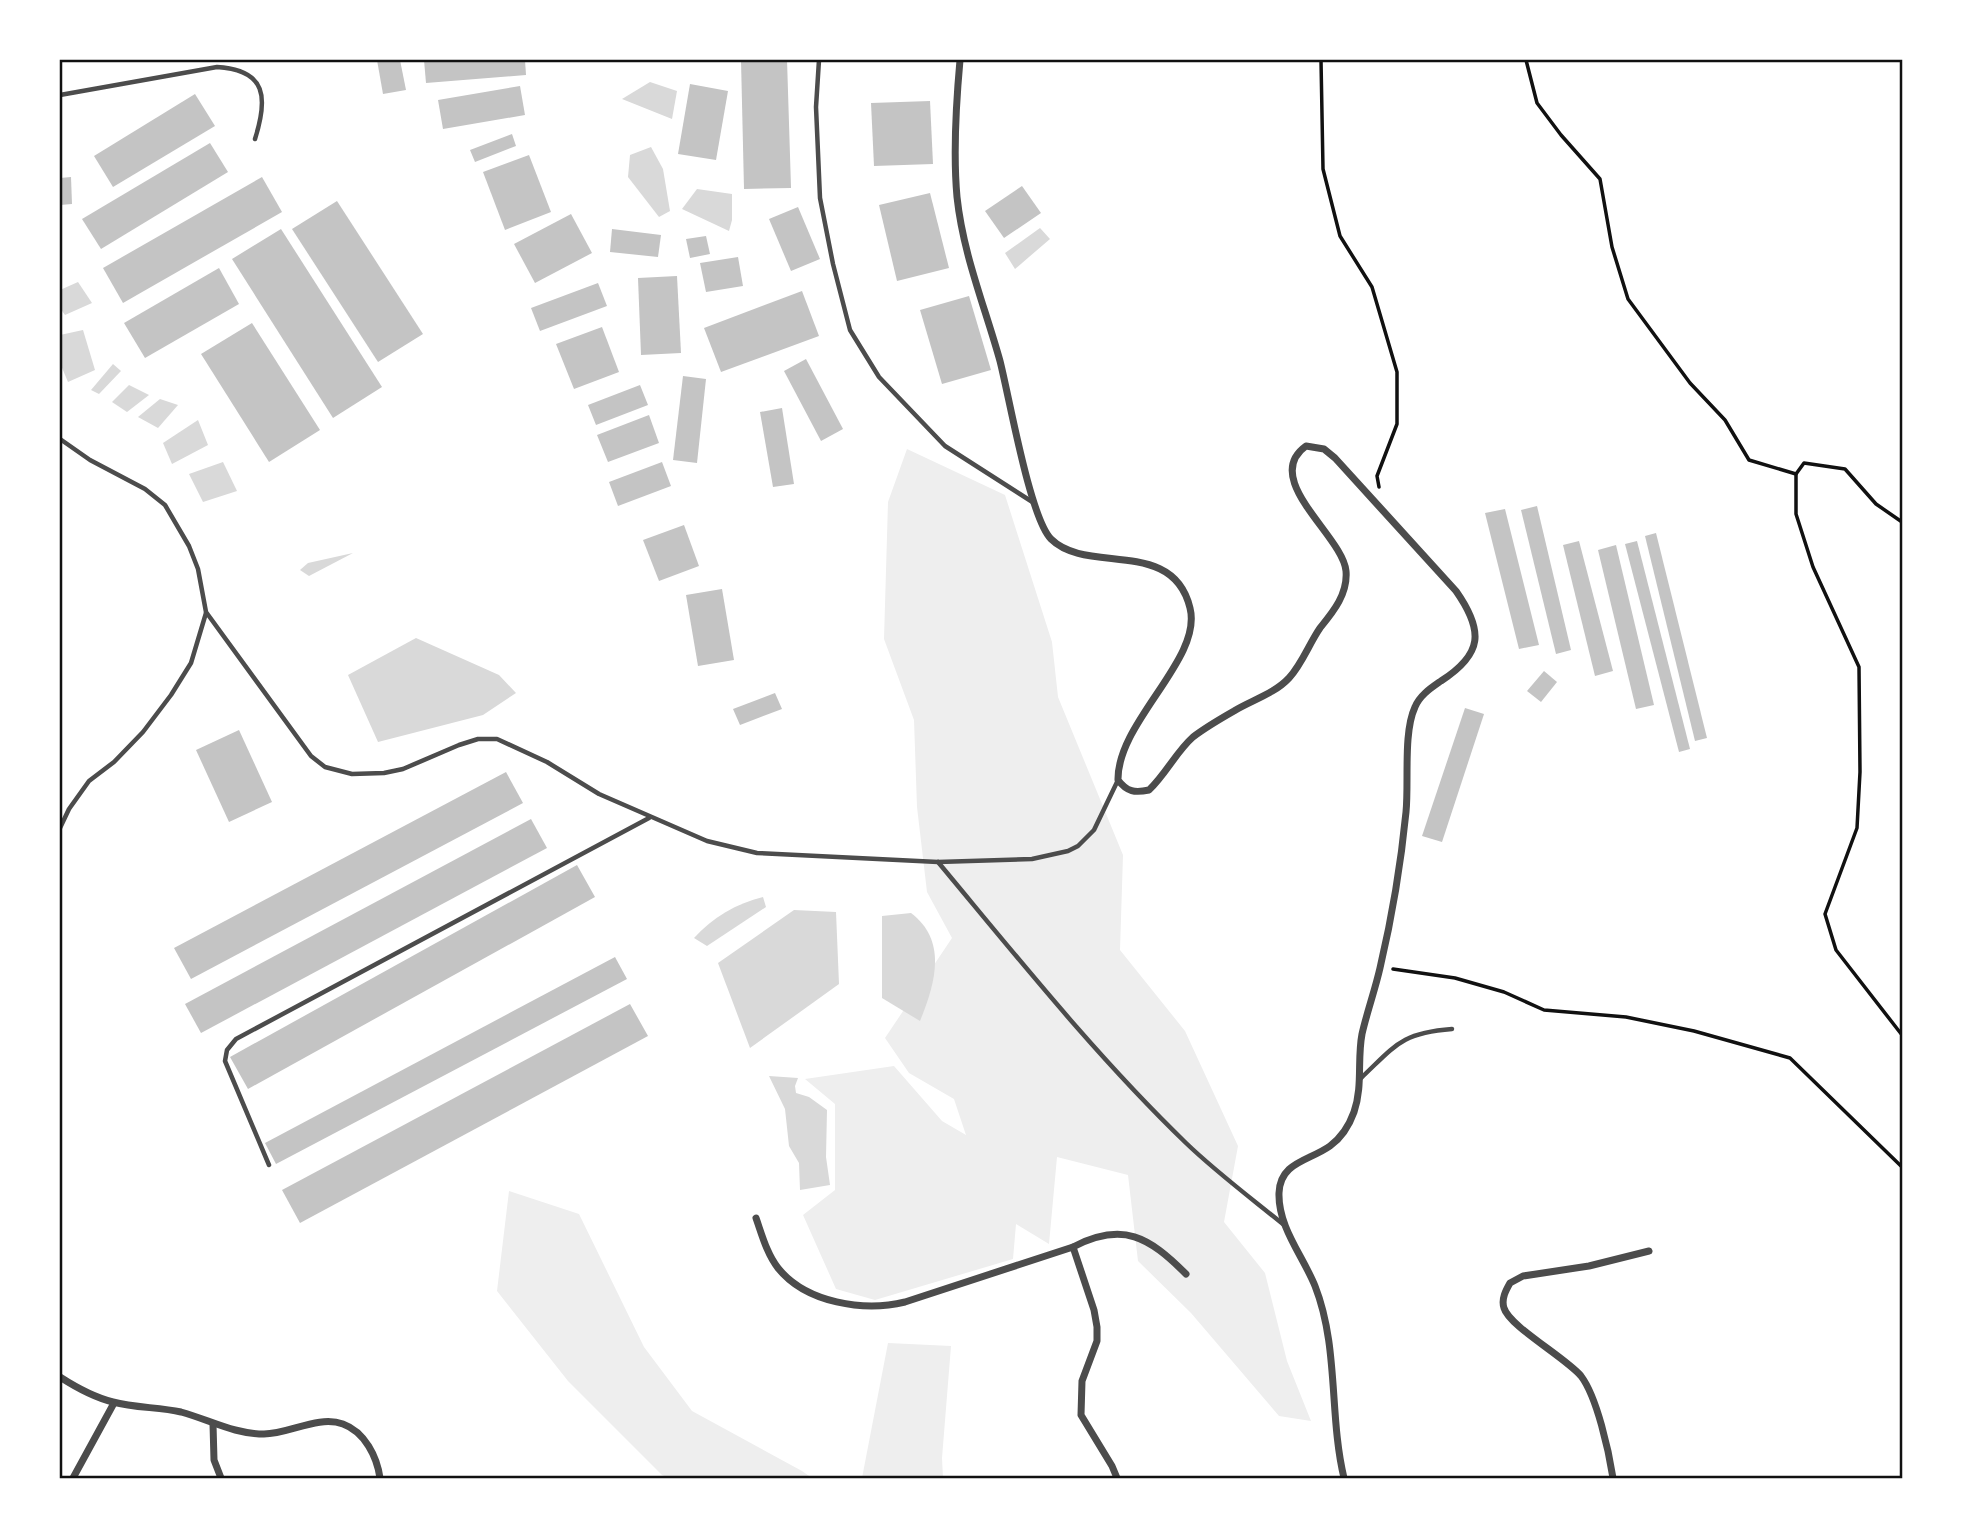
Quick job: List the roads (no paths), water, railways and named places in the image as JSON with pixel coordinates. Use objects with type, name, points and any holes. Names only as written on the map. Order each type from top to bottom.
[{"type":"street","points":[[960,60],[956,160],[957,198],[963,233],[1000,362],[1035,503],[1048,535],[1058,544],[1081,553],[1129,559],[1156,568],[1177,583],[1189,604],[1191,620],[1186,640],[1169,675],[1129,737],[1118,769],[1118,780],[1123,788],[1130,792],[1149,790],[1193,737],[1279,686],[1297,667],[1337,605],[1345,583],[1343,558],[1310,513],[1296,487],[1293,476],[1295,458],[1300,450],[1312,445],[1324,449],[1456,591],[1471,613],[1476,640],[1470,656],[1459,669],[1426,691],[1415,706],[1410,726],[1407,810],[1380,967],[1362,1037],[1361,1078],[1353,1116],[1342,1135],[1328,1148],[1296,1163],[1281,1181],[1280,1206],[1286,1227],[1322,1305],[1344,1479]]},
{"type":"street","points":[[756,1218],[765,1246],[778,1268],[799,1287],[834,1301],[862,1307],[884,1307],[905,1302],[1109,1234],[1125,1233],[1148,1241],[1186,1273]]},
{"type":"street","points":[[1073,1247],[1097,1327],[1097,1341],[1082,1381],[1081,1415],[1117,1479]]},
{"type":"street","points":[[1613,1479],[1609,1449],[1584,1381],[1506,1313],[1503,1307],[1504,1299],[1510,1283],[1524,1276],[1589,1266],[1649,1251]]},
{"type":"street","points":[[60,1377],[83,1392],[114,1403],[161,1407],[242,1432],[267,1434],[326,1422],[344,1424],[359,1433],[371,1450],[378,1462],[380,1479]]},
{"type":"street","points":[[74,1479],[114,1403]]},
{"type":"street","points":[[213,1424],[214,1460],[221,1479]]},
{"type":"lane","points":[[819,60],[816,107],[820,198],[850,330],[879,377],[945,446],[1035,503]]},
{"type":"lane","points":[[60,95],[217,67],[236,68],[252,77],[260,87],[263,115],[256,139]]},
{"type":"lane","points":[[60,439],[90,460],[145,489],[165,505],[189,546],[198,569],[206,612],[311,756],[325,767],[352,774],[403,769],[459,744],[478,739],[497,739],[547,762],[599,794],[707,841],[757,853],[938,862],[1032,859],[1068,851],[1078,846],[1094,830],[1118,780]]},
{"type":"lane","points":[[60,828],[69,809],[89,781],[114,762],[143,732],[171,695],[191,663],[206,612]]},
{"type":"lane","points":[[269,1165],[225,1061],[227,1050],[236,1039],[650,817]]},
{"type":"lane","points":[[938,862],[1018,961],[1151,1107],[1187,1144],[1286,1227]]},
{"type":"lane","points":[[1361,1078],[1395,1044],[1409,1036],[1452,1029]]}]
